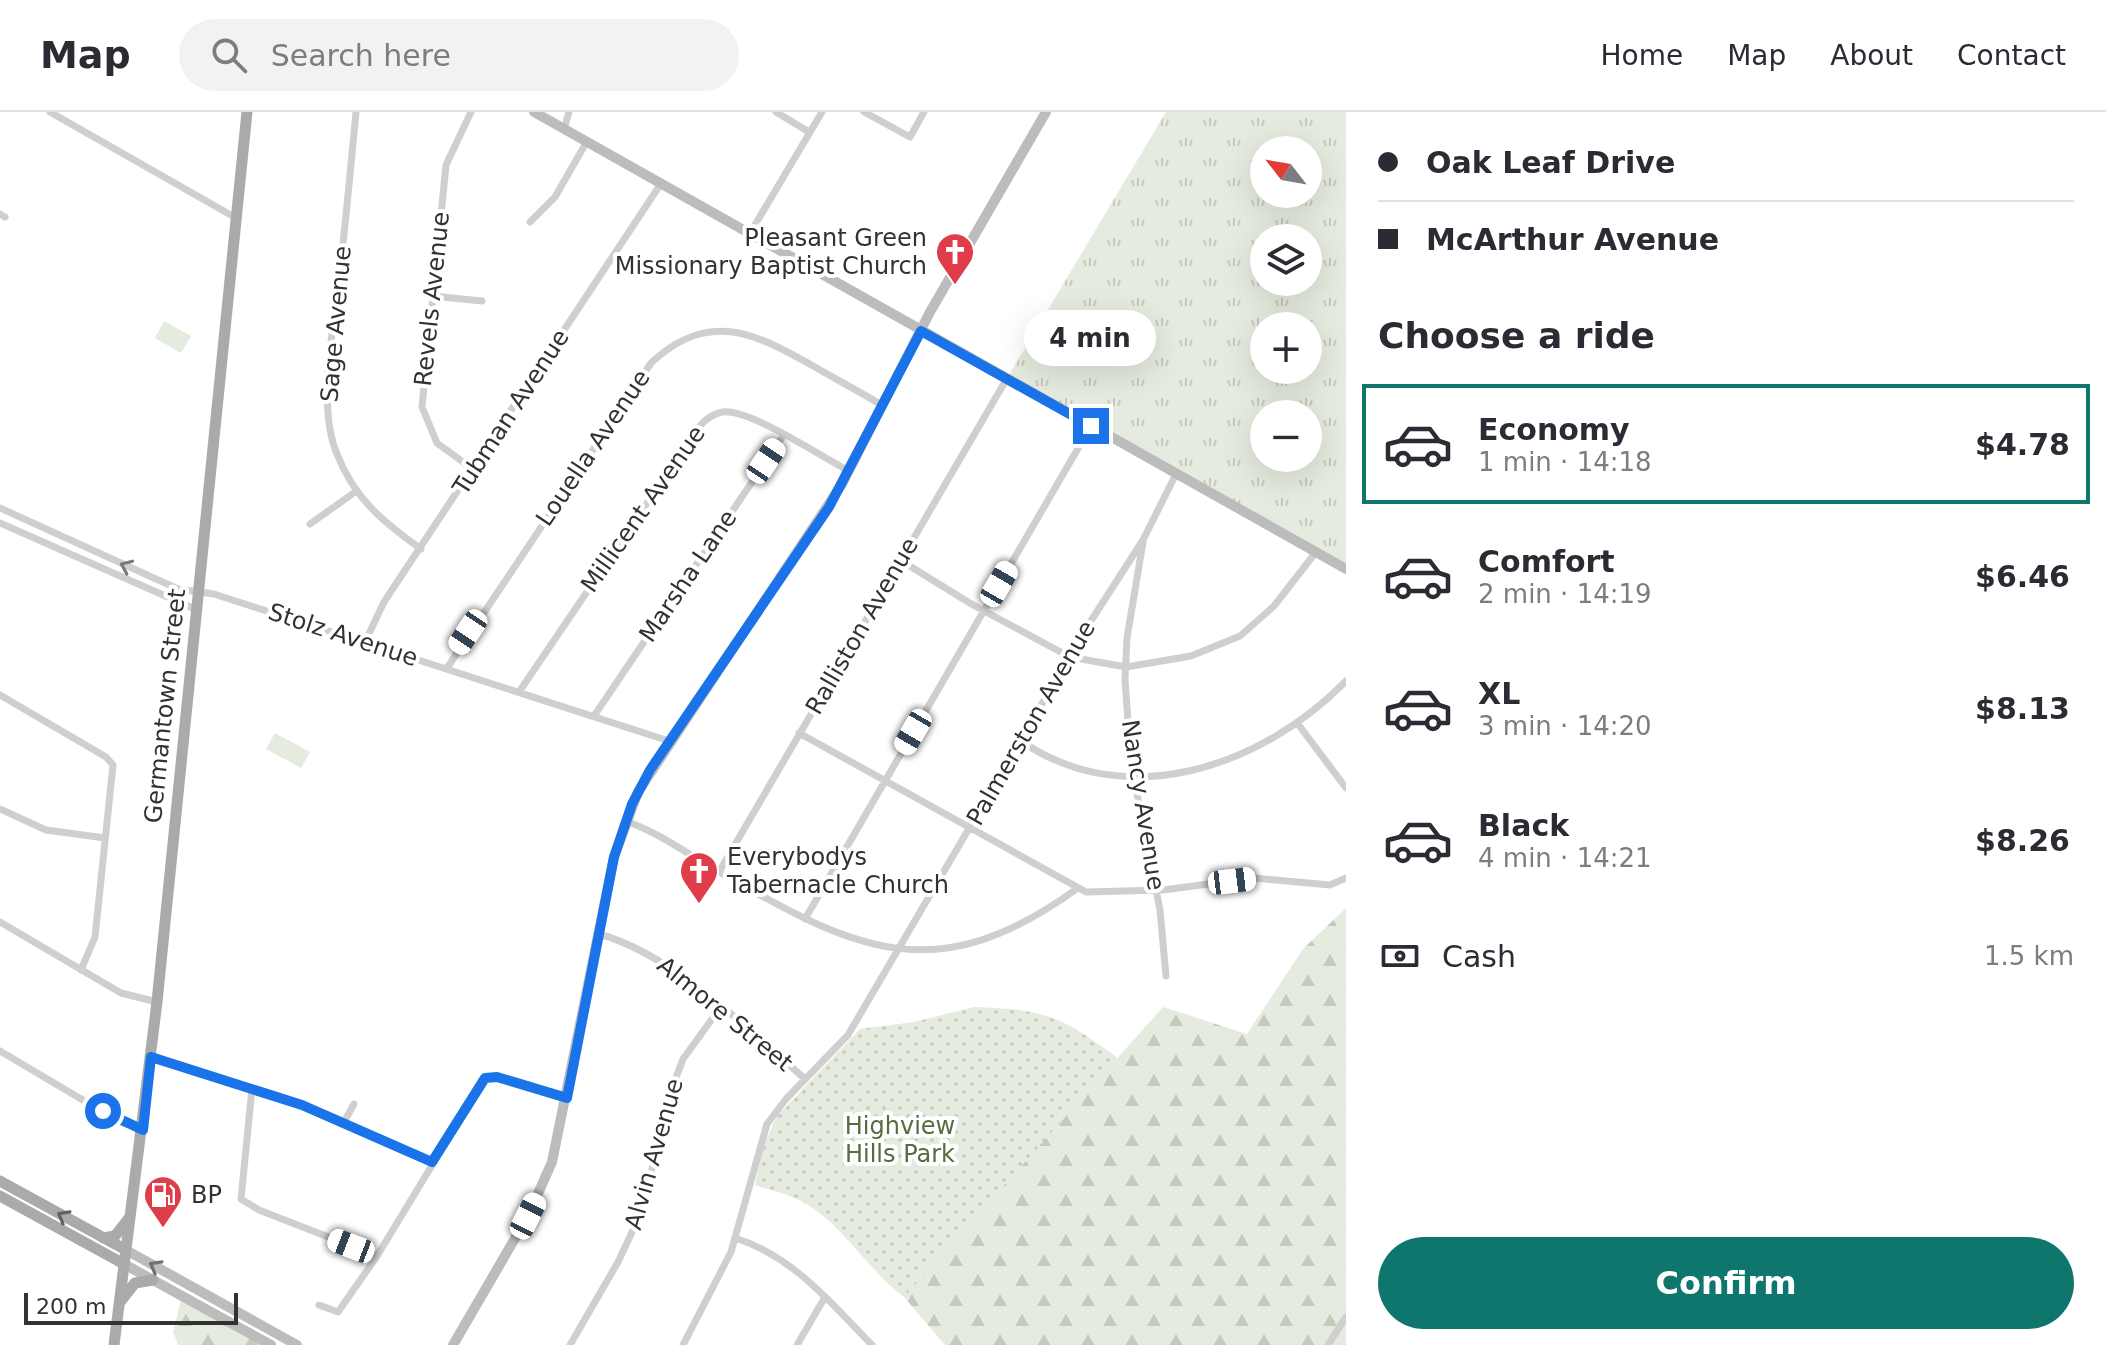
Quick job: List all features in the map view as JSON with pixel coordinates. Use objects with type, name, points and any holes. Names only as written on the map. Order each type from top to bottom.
[{"type":"main road","name":"Germantown Street","points":[[114,1345],[157,1002],[247,112]]},
{"type":"main road","points":[[0,1181],[126,1250]]},
{"type":"main road","points":[[0,1196],[124,1264]]},
{"type":"main road","points":[[103,1238],[115,1236],[132,1213]]},
{"type":"main road","points":[[119,1303],[135,1283],[153,1280]]},
{"type":"street","points":[[50,112],[236,218]]},
{"type":"street","name":"Sage Avenue","points":[[356,112],[328,406],[333,444],[355,492],[381,519],[421,549]]},
{"type":"street","name":"Revels Avenue","points":[[471,112],[446,165],[423,413],[442,448],[474,470]]},
{"type":"street","points":[[534,112],[1346,569]]},
{"type":"street","points":[[564,130],[569,112]]},
{"type":"street","points":[[776,112],[809,132]]},
{"type":"street","points":[[749,235],[822,112]]},
{"type":"street","points":[[864,112],[910,137],[924,112]]},
{"type":"street","points":[[453,1345],[543,1186],[567,1098],[614,857],[625,821],[644,781],[829,507],[880,404],[1046,112]]},
{"type":"street","points":[[530,222],[555,197],[586,143]]},
{"type":"street","name":"Tubman Avenue","points":[[365,642],[384,602],[660,185]]},
{"type":"street","points":[[432,296],[482,301]]},
{"type":"street","name":"Louella Avenue","points":[[447,668],[651,363],[676,344],[714,331],[755,336],[880,404]]},
{"type":"street","name":"Ralliston Avenue","points":[[719,872],[1006,380]]},
{"type":"street","name":"Millicent Avenue","points":[[519,692],[701,424],[717,413],[732,412],[752,418],[849,471]]},
{"type":"street","points":[[805,919],[1091,426]]},
{"type":"street","name":"Marsha Lane","points":[[594,716],[783,436]]},
{"type":"street","name":"Palmerston Avenue","points":[[683,1345],[715,1287],[735,1238],[762,1137],[775,1112],[848,1035],[1070,657],[1143,540],[1176,474]]},
{"type":"street","points":[[310,524],[355,492]]},
{"type":"street","name":"Stolz Avenue","points":[[0,508],[178,589],[199,590],[669,741]]},
{"type":"street","points":[[0,523],[197,610]]},
{"type":"street","name":"Nancy Avenue","points":[[1143,540],[1126,667],[1133,777],[1156,891],[1166,976]]},
{"type":"street","points":[[900,560],[984,611],[1070,657],[1126,667],[1171,661],[1240,636],[1274,606],[1316,552]]},
{"type":"street","points":[[1021,741],[1074,770],[1133,777],[1191,770],[1226,760],[1298,724],[1346,681]]},
{"type":"street","points":[[0,695],[112,762],[114,771],[95,937],[81,970]]},
{"type":"street","points":[[1298,724],[1346,788]]},
{"type":"street","points":[[799,733],[1078,888],[1096,893],[1156,891],[1254,878],[1330,885],[1346,878]]},
{"type":"street","points":[[0,809],[46,830],[105,838]]},
{"type":"street","points":[[625,821],[805,919],[841,936],[898,950],[936,950],[973,943],[1078,888]]},
{"type":"street","points":[[0,922],[121,993],[157,1002]]},
{"type":"street","name":"Almore Street","points":[[599,934],[659,958],[805,1079]]},
{"type":"street","name":"Alvin Avenue","points":[[570,1345],[618,1262],[641,1213],[672,1088],[683,1059],[720,1008]]},
{"type":"street","points":[[0,1051],[120,1122],[143,1130]]},
{"type":"street","points":[[151,1057],[252,1088],[344,1122],[432,1162]]},
{"type":"street","points":[[319,1305],[338,1312],[377,1256],[481,1082],[488,1077],[567,1098]]},
{"type":"street","points":[[252,1088],[239,1193],[243,1202],[377,1256]]},
{"type":"street","points":[[344,1122],[354,1104]]},
{"type":"street","points":[[735,1238],[781,1259],[825,1297],[872,1345]]},
{"type":"street","points":[[126,1250],[297,1345]]},
{"type":"street","points":[[124,1264],[271,1345]]},
{"type":"street","points":[[797,1345],[825,1297]]},
{"type":"street","points":[[1328,1345],[1346,1317]]},
{"type":"green space","points":[[1166,112],[1346,112],[1346,569],[1006,380]]},
{"type":"green space","points":[[164,321],[191,336],[181,353],[155,338]]},
{"type":"green space","points":[[275,733],[310,752],[301,768],[266,749]]},
{"type":"green space","points":[[1346,908],[1346,1345],[945,1345],[904,1297],[1163,1007],[1247,1034],[1303,949]]},
{"type":"green space","name":"Highview Hills Park","points":[[974,1007],[1019,1010],[1051,1018],[1081,1032],[1118,1058],[904,1297],[827,1219],[792,1197],[755,1185],[763,1147],[777,1116],[860,1029],[914,1022]]},
{"type":"green space","points":[[182,1296],[271,1345],[178,1345],[173,1332]]},
{"type":"place","name":"Pleasant Green Missionary Baptist Church","points":[[955,286]]},
{"type":"place","name":"Everybodys Tabernacle Church","points":[[699,905]]},
{"type":"place","name":"BP","points":[[163,1229]]},
{"type":"route","points":[[103,1111],[120,1122],[143,1130],[151,1057],[302,1105],[432,1162],[485,1078],[497,1077],[567,1098],[614,857],[632,804],[650,770],[829,507],[880,404],[921,331],[1091,426]]}]
